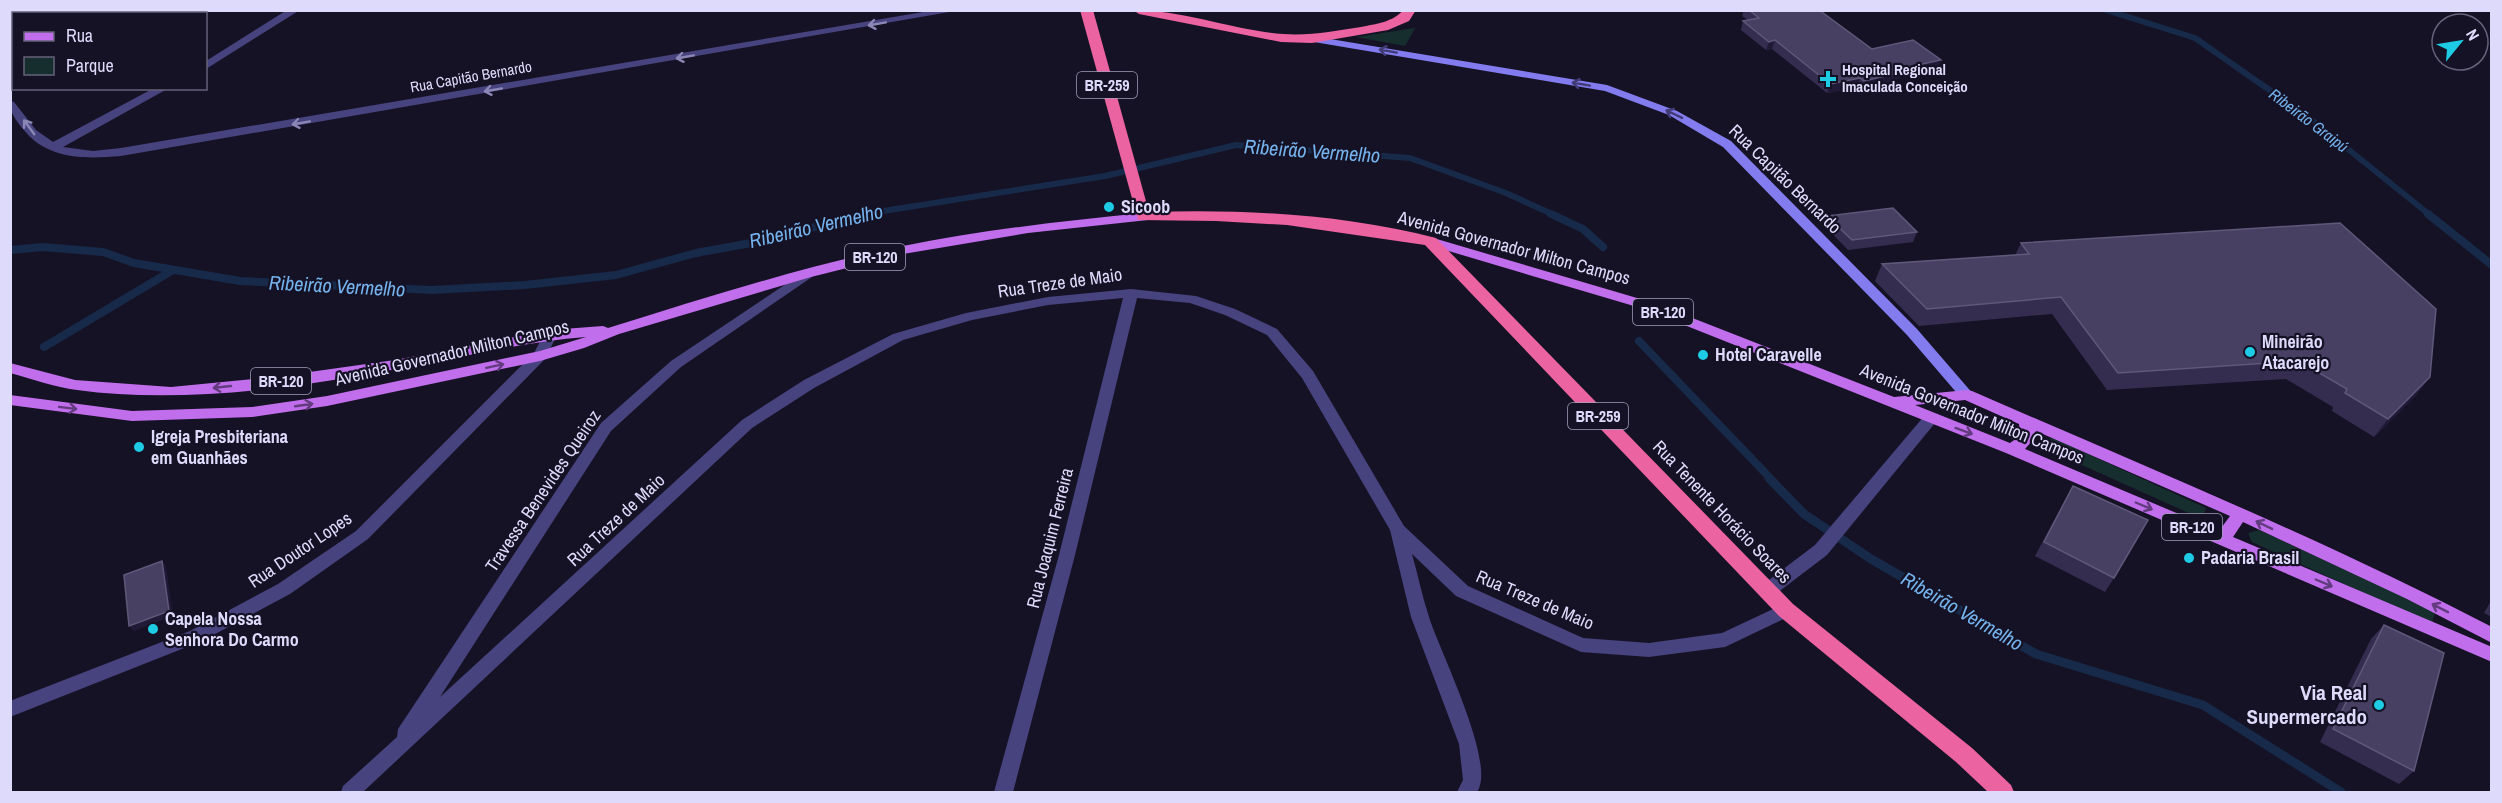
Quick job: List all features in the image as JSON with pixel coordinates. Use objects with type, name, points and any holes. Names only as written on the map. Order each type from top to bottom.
[{"type":"highway","name":"BR-259","points":[[1086,10],[1143,217]]},
{"type":"highway","name":"Rua Capitão Bernardo","points":[[1139,10],[1281,38],[1312,39]]},
{"type":"highway","name":"Rua Capitão Bernardo","points":[[1180,10],[1280,28],[1312,39]]},
{"type":"highway","points":[[1312,39],[1383,27],[1404,18],[1410,10]]},
{"type":"highway","name":"Avenida Governador Milton Campos","points":[[1143,217],[1249,216],[1352,226],[1430,241]]},
{"type":"highway","name":"Rua Tenente Horácio Soares","points":[[1430,241],[1786,610],[1964,755],[2003,792]]},
{"type":"main road","name":"Rua Capitão Bernardo","points":[[1312,39],[1607,88],[1673,113],[1727,144],[1912,332],[1966,395]]},
{"type":"main road","name":"Avenida Governador Milton Campos","points":[[10,400],[132,416],[252,412],[338,399],[540,356],[579,345],[614,331],[807,274],[903,250],[1028,229],[1143,217]]},
{"type":"main road","name":"Avenida Governador Milton Campos","points":[[1430,241],[1649,306],[1930,419],[2011,449],[2492,655]]},
{"type":"main road","name":"Avenida Governador Milton Campos","points":[[11,369],[75,385],[171,392],[274,382],[395,365],[550,335],[614,331]]},
{"type":"main road","points":[[1891,402],[1966,395],[2240,514],[2413,594],[2492,636]]},
{"type":"main road","points":[[2011,449],[2022,444],[2028,437],[2029,429],[2024,419]]},
{"type":"main road","points":[[2222,540],[2240,514]]},
{"type":"street","points":[[207,65],[295,10]]},
{"type":"street","name":"Rua Capitão Bernardo","points":[[51,148],[70,153],[98,154],[149,148],[922,13],[956,10]]},
{"type":"street","points":[[10,104],[38,139],[51,148],[160,90]]},
{"type":"street","name":"Travessa Benevides Queiroz","points":[[391,756],[606,427],[676,364],[807,274]]},
{"type":"street","name":"Rua Treze de Maio","points":[[350,792],[747,424],[809,384],[898,337],[971,316],[1048,301],[1131,292],[1191,299],[1230,312],[1272,332],[1308,375],[1398,530],[1462,591],[1581,645],[1649,650],[1725,640],[1786,610]]},
{"type":"street","name":"Rua Joaquim Ferreira","points":[[1003,792],[1068,555],[1131,292]]},
{"type":"street","name":"Rua Doutor Lopes","points":[[10,709],[196,636],[284,589],[362,535],[540,356],[550,335]]},
{"type":"street","points":[[1767,591],[1821,550],[1930,419]]},
{"type":"street","points":[[1398,530],[1420,617],[1468,744],[1473,782],[1466,792]]},
{"type":"green space","points":[[1415,28],[1405,46],[1356,37]]},
{"type":"green space","points":[[2053,438],[2206,508],[2202,519],[2044,448],[2041,440]]},
{"type":"green space","points":[[2259,530],[2435,611],[2432,624],[2252,542],[2248,533]]},
{"type":"building","points":[[1749,10],[1819,10],[1872,49],[1913,40],[1941,60],[1895,70],[1899,73],[1864,81],[1860,78],[1830,84],[1775,40],[1769,42],[1743,21],[1759,18]]},
{"type":"building","points":[[1893,208],[1917,232],[1852,240],[1827,216]]},
{"type":"building","name":"Mineirão Atacarejo","points":[[2340,223],[2436,309],[2430,377],[2388,419],[2345,393],[2347,389],[2299,361],[2118,373],[2061,297],[1927,309],[1882,264],[2029,254],[2021,243]]},
{"type":"building","points":[[2073,486],[2148,520],[2114,578],[2044,542]]},
{"type":"building","points":[[162,561],[169,611],[129,626],[124,575]]},
{"type":"building","name":"Via Real Supermercado","points":[[2384,625],[2444,653],[2414,771],[2333,729]]},
{"type":"waterway","name":"Ribeirão Graipú","points":[[2106,10],[2195,38],[2308,117],[2430,215]]},
{"type":"waterway","name":"Ribeirão Vermelho","points":[[864,214],[1105,176],[1236,145],[1410,158],[1506,193],[1554,215]]},
{"type":"waterway","name":"Ribeirão Vermelho","points":[[10,250],[43,247],[103,252],[134,263],[240,281],[432,290],[525,285],[616,275],[696,253],[762,241],[864,214]]},
{"type":"waterway","name":"Ribeirão Vermelho","points":[[858,215],[864,214]]},
{"type":"waterway","name":"Ribeirão Vermelho","points":[[1551,214],[1583,229],[1603,247]]},
{"type":"waterway","name":"Ribeirão Graipú","points":[[2428,214],[2492,265]]},
{"type":"waterway","points":[[44,347],[173,270]]},
{"type":"waterway","name":"Ribeirão Vermelho","points":[[1639,341],[1771,479]]},
{"type":"waterway","name":"Ribeirão Vermelho","points":[[1769,478],[1804,514],[1871,559],[2036,654],[2203,705],[2341,792]]},
{"type":"place","name":"Hospital Regional Imaculada Conceição","points":[[1828,79]]},
{"type":"place","name":"Sicoob","points":[[1109,207]]},
{"type":"place","name":"Mineirão Atacarejo","points":[[2250,352]]},
{"type":"place","name":"Hotel Caravelle","points":[[1703,355]]},
{"type":"place","name":"Igreja Presbiteriana em Guanhães","points":[[139,447]]},
{"type":"place","name":"Padaria Brasil","points":[[2189,558]]},
{"type":"place","name":"Capela Nossa Senhora Do Carmo","points":[[153,629]]},
{"type":"place","name":"Via Real Supermercado","points":[[2379,705]]}]
